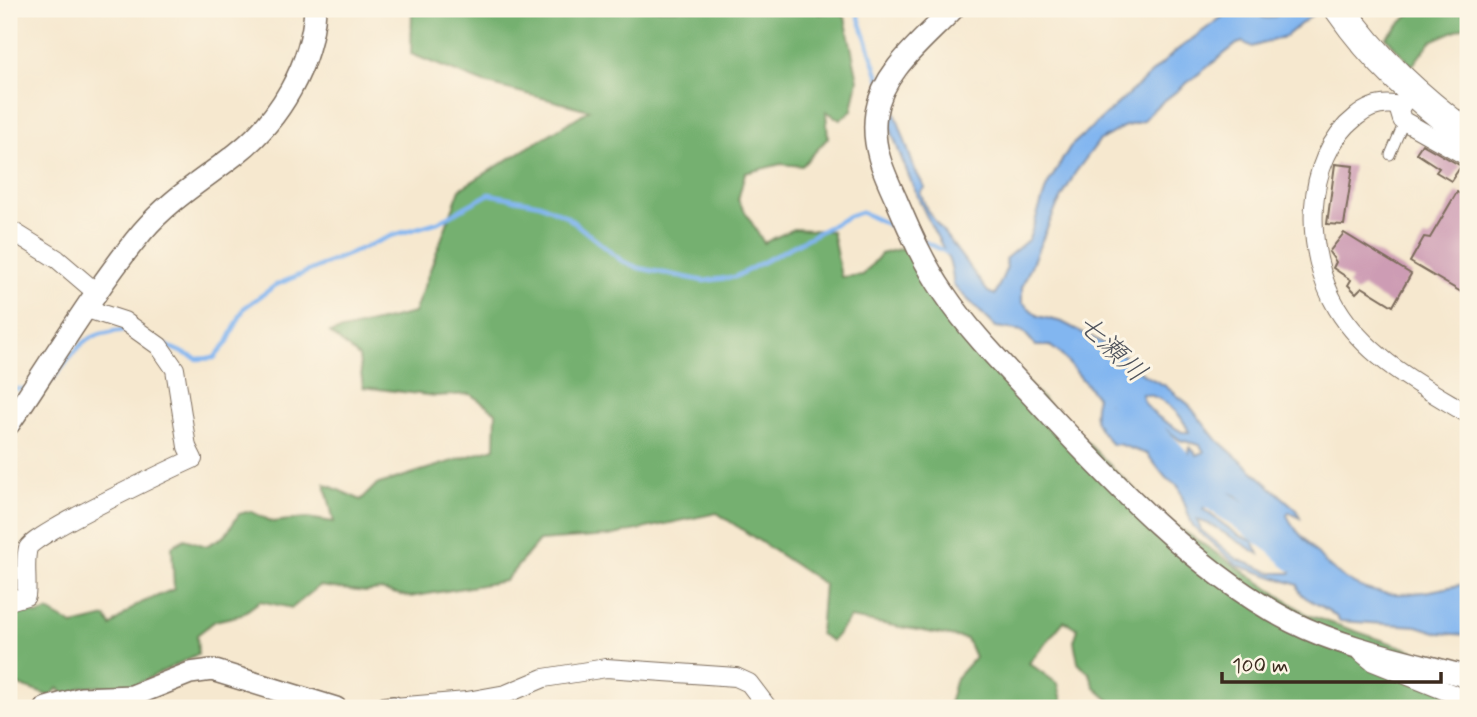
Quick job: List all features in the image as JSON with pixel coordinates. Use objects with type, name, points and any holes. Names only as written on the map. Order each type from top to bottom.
[{"type":"highway","points":[[1340,9],[1404,100],[1468,136]]},
{"type":"street","points":[[9,424],[125,252],[172,200],[237,153],[274,116],[293,88],[307,48],[315,9]]},
{"type":"street","points":[[953,9],[890,76],[880,97],[875,142],[881,165],[935,280],[972,330],[1027,390],[1177,540],[1267,608],[1293,623],[1352,645],[1468,677]]},
{"type":"street","points":[[1468,157],[1404,100],[1376,106],[1359,114],[1341,131],[1325,155],[1315,201],[1321,266],[1336,306],[1354,333],[1400,372],[1468,414]]},
{"type":"street","points":[[9,229],[57,259],[93,302],[159,346],[174,369],[187,447],[192,459],[135,485],[80,517],[37,537],[27,549],[26,596],[9,601]]},
{"type":"street","points":[[1352,645],[1373,662],[1468,700]]},
{"type":"street","points":[[390,708],[467,701],[506,694],[544,678],[606,668],[736,677],[749,683],[768,708]]},
{"type":"street","points":[[46,708],[82,698],[132,696],[190,673],[212,670],[337,708]]},
{"type":"lane","points":[[1390,155],[1404,100]]},
{"type":"green space","points":[[412,9],[816,9],[820,14],[834,10],[845,17],[858,80],[852,110],[840,120],[826,111],[828,138],[802,166],[781,164],[745,173],[738,200],[764,243],[793,229],[832,231],[841,277],[863,275],[881,254],[903,248],[907,231],[961,318],[1160,515],[1308,615],[1414,651],[1468,681],[1468,708],[1118,708],[1095,688],[1090,674],[1078,662],[1074,641],[1078,629],[1064,621],[1029,663],[1058,684],[1064,708],[948,708],[956,678],[975,657],[967,639],[850,618],[832,641],[820,634],[824,584],[717,513],[609,536],[539,541],[505,581],[410,597],[380,590],[365,592],[319,586],[292,608],[260,601],[241,615],[215,621],[197,635],[198,654],[133,686],[81,687],[67,697],[58,688],[50,696],[9,682],[9,620],[26,610],[37,615],[48,611],[73,625],[106,617],[111,626],[136,605],[174,589],[172,546],[185,539],[206,546],[225,536],[239,514],[250,511],[273,522],[307,518],[334,522],[325,484],[361,500],[376,485],[495,448],[496,412],[470,394],[435,396],[363,387],[359,357],[330,333],[414,313],[460,189],[589,110],[484,83],[411,54]]},
{"type":"green space","points":[[1415,9],[1468,9],[1468,25],[1431,41],[1412,66],[1386,37]]},
{"type":"water","points":[[1233,9],[1269,9],[1262,17],[1267,18],[1289,9],[1319,9],[1286,36],[1252,47],[1243,42],[1237,44],[1155,108],[1143,121],[1123,127],[1099,141],[1075,173],[1054,212],[1022,287],[1022,302],[1038,316],[1062,322],[1120,352],[1144,375],[1164,385],[1188,404],[1215,438],[1297,510],[1300,518],[1289,512],[1287,515],[1292,525],[1330,567],[1347,580],[1365,589],[1402,594],[1468,583],[1468,635],[1439,633],[1417,626],[1340,621],[1328,610],[1303,595],[1298,585],[1237,565],[1193,527],[1178,486],[1166,478],[1147,454],[1118,444],[1112,445],[1095,418],[1097,397],[1061,354],[1050,346],[1036,346],[1023,331],[996,327],[953,285],[949,261],[920,201],[892,131],[886,108],[890,98],[915,170],[925,188],[920,192],[927,210],[988,292],[995,295],[1007,267],[1005,259],[1029,239],[1047,186],[1070,147],[1177,50]],"holes":[[[1142,394],[1158,398],[1171,407],[1189,432],[1182,432],[1158,416],[1147,406]],[[1110,396],[1162,426],[1180,440],[1200,445],[1204,452],[1197,455],[1190,447],[1189,454],[1184,455],[1146,436],[1108,402]],[[1230,493],[1237,496],[1277,545],[1291,573],[1273,573],[1237,559],[1201,530],[1197,520],[1209,524],[1259,554],[1253,541],[1238,535],[1203,509],[1212,500]]]},
{"type":"building","points":[[1422,144],[1461,166],[1451,181],[1436,172],[1439,168],[1416,153]]},
{"type":"building","points":[[1335,164],[1353,166],[1344,225],[1327,224]]},
{"type":"building","points":[[1457,192],[1468,199],[1468,296],[1410,262],[1424,237],[1430,238]]},
{"type":"building","points":[[1344,233],[1411,274],[1393,306],[1362,287],[1356,293],[1348,285],[1351,280],[1333,268],[1336,262],[1329,252]]},
{"type":"waterway","points":[[856,9],[880,80]]},
{"type":"waterway","points":[[165,345],[197,359],[214,358],[227,343],[244,308],[276,285],[391,236],[438,222],[489,194],[540,204],[566,216],[622,261],[639,268],[704,281],[735,277],[861,212],[900,230]]},
{"type":"waterway","points":[[923,241],[950,254]]},
{"type":"waterway","points":[[48,383],[86,341],[108,332],[125,330]]},
{"type":"waterway","name":"七瀬川","points":[[1104,379],[1205,491],[1277,542],[1294,558]]},
{"type":"waterway","points":[[9,389],[24,389]]}]
